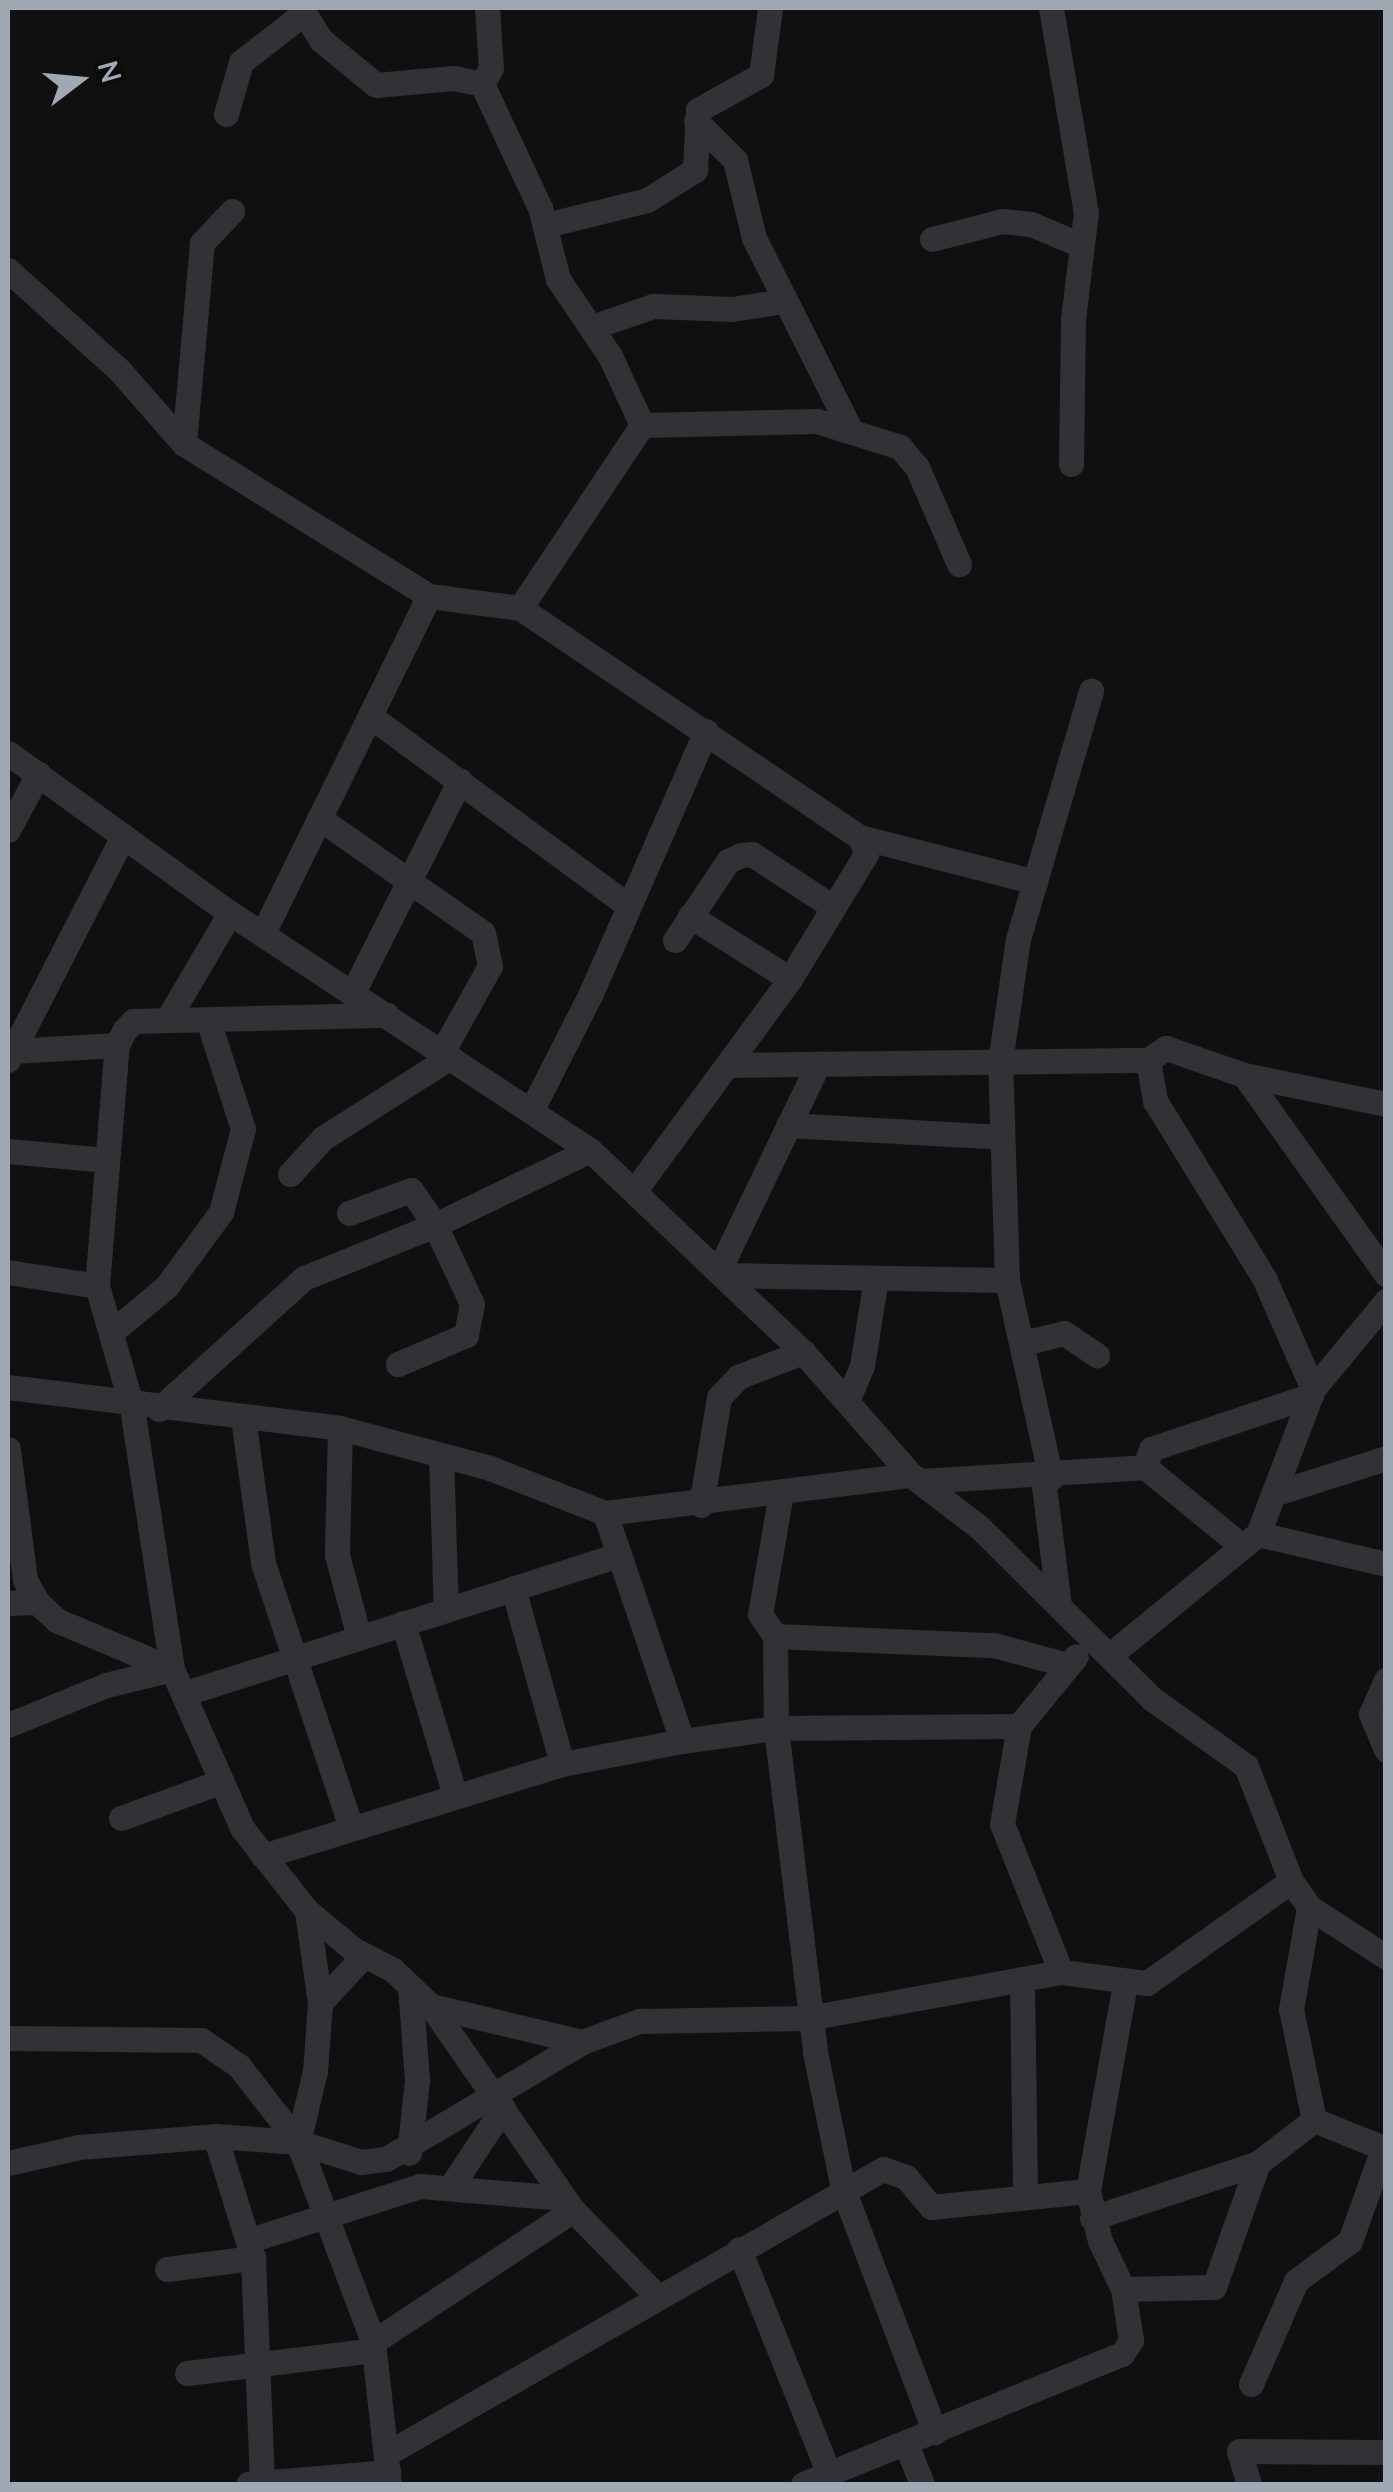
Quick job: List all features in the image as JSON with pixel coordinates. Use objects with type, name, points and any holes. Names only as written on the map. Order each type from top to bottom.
[{"type":"street","points":[[482,84],[491,68],[488,8]]},
{"type":"street","points":[[546,225],[646,200],[695,170],[696,121],[710,99],[761,76],[770,8]]},
{"type":"street","points":[[1050,8],[1086,212],[1070,360],[1071,464]]},
{"type":"street","points":[[226,114],[241,62],[302,10],[321,40],[376,85],[454,78],[482,84]]},
{"type":"street","points":[[482,84],[546,225],[558,279],[592,327],[642,425]]},
{"type":"street","points":[[696,121],[735,160],[754,238],[782,301],[851,431]]},
{"type":"street","points":[[184,444],[202,244],[232,212]]},
{"type":"street","points":[[932,239],[1002,221],[1031,224],[1081,245]]},
{"type":"street","points":[[8,270],[120,371],[184,444],[429,596],[520,608],[860,837],[1035,882]]},
{"type":"street","points":[[592,327],[653,306],[732,309],[782,301]]},
{"type":"street","points":[[642,425],[817,422],[900,447],[917,468],[960,564]]},
{"type":"street","points":[[520,608],[642,425]]},
{"type":"street","points":[[263,932],[429,596]]},
{"type":"street","points":[[1059,1606],[1047,1478],[1023,1343],[1007,1280],[1000,1062],[1018,938],[1091,691]]},
{"type":"street","points":[[370,716],[629,906]]},
{"type":"street","points":[[532,1112],[706,732]]},
{"type":"street","points":[[8,753],[230,913],[590,1150],[803,1352],[915,1478],[979,1527],[1193,1733],[1246,1766],[1291,1880],[1309,1908],[1386,1958]]},
{"type":"street","points":[[8,830],[38,774]]},
{"type":"street","points":[[353,992],[460,780]]},
{"type":"street","points":[[290,1174],[323,1138],[446,1054],[490,966],[490,948],[483,933],[320,818]]},
{"type":"street","points":[[10,1055],[123,836]]},
{"type":"street","points":[[635,1190],[790,979],[866,854],[860,837]]},
{"type":"street","points":[[676,940],[728,861],[752,854],[833,908]]},
{"type":"street","points":[[167,1020],[230,913]]},
{"type":"street","points":[[690,916],[790,979]]},
{"type":"street","points":[[387,1015],[134,1021],[117,1045],[97,1286],[132,1407],[172,1669],[220,1782],[263,1856],[307,1911],[410,1986],[430,2006],[569,2204],[657,2296]]},
{"type":"street","points":[[113,1331],[166,1287],[221,1212],[244,1130],[208,1020]]},
{"type":"street","points":[[10,1055],[117,1045]]},
{"type":"street","points":[[727,1065],[1148,1060],[1166,1048],[1244,1074],[1386,1104]]},
{"type":"street","points":[[1148,1060],[1155,1101],[1264,1278],[1312,1392]]},
{"type":"street","points":[[721,1272],[818,1064]]},
{"type":"street","points":[[1244,1074],[1386,1274]]},
{"type":"street","points":[[788,1126],[1001,1137]]},
{"type":"street","points":[[158,1409],[304,1278],[435,1225],[590,1150]]},
{"type":"street","points":[[8,1151],[108,1160]]},
{"type":"street","points":[[349,1213],[410,1190],[435,1225],[473,1319],[466,1335],[398,1364]]},
{"type":"street","points":[[8,1272],[97,1286]]},
{"type":"street","points":[[721,1272],[1007,1280]]},
{"type":"street","points":[[847,1401],[862,1366],[876,1278]]},
{"type":"street","points":[[1061,1972],[1002,1824],[1019,1726],[1067,1664],[1102,1647],[1250,1540],[1273,1494],[1312,1392],[1386,1300]]},
{"type":"street","points":[[1023,1343],[1064,1333],[1097,1355]]},
{"type":"street","points":[[701,1504],[719,1396],[738,1377],[803,1352]]},
{"type":"street","points":[[8,1387],[132,1407],[340,1428],[441,1455],[605,1513],[915,1478],[1047,1478],[1145,1467],[1250,1540],[1386,1564]]},
{"type":"street","points":[[1145,1467],[1151,1449],[1312,1392]]},
{"type":"street","points":[[243,1418],[263,1563],[350,1826]]},
{"type":"street","points":[[340,1428],[336,1555],[359,1637]]},
{"type":"street","points":[[8,1450],[24,1580],[36,1602],[56,1620],[172,1669]]},
{"type":"street","points":[[441,1455],[446,1610]]},
{"type":"street","points":[[1273,1494],[1386,1458]]},
{"type":"street","points":[[781,1493],[760,1614],[775,1636],[776,1728],[808,2018],[843,2189],[935,2432]]},
{"type":"street","points":[[605,1513],[682,1741]]},
{"type":"street","points":[[183,1694],[619,1554]]},
{"type":"street","points":[[514,1588],[562,1764]]},
{"type":"street","points":[[8,1603],[36,1602]]},
{"type":"street","points":[[403,1624],[454,1795]]},
{"type":"street","points":[[775,1636],[994,1644],[1067,1664]]},
{"type":"street","points":[[8,1725],[106,1685],[172,1669]]},
{"type":"street","points":[[1386,1680],[1371,1714],[1386,1750]]},
{"type":"street","points":[[263,1856],[350,1826],[562,1764],[682,1741],[776,1728],[1019,1726]]},
{"type":"street","points":[[121,1818],[220,1782]]},
{"type":"street","points":[[8,2163],[78,2147],[215,2136],[298,2142],[362,2162],[412,2147],[443,2120],[498,2101],[582,2042],[639,2021],[808,2018],[1061,1972],[1125,1983],[1154,1980],[1291,1880]]},
{"type":"street","points":[[1309,1908],[1292,2010],[1314,2120]]},
{"type":"street","points":[[298,2142],[316,2072],[320,2003],[307,1911]]},
{"type":"street","points":[[320,2003],[364,1955]]},
{"type":"street","points":[[1022,1980],[1024,2194]]},
{"type":"street","points":[[803,2484],[1122,2354],[1131,2340],[1123,2289],[1092,2218],[1088,2191],[1125,1983]]},
{"type":"street","points":[[393,2190],[412,2147],[418,2080],[410,1986]]},
{"type":"street","points":[[430,2006],[582,2042]]},
{"type":"street","points":[[8,2038],[201,2040],[239,2066],[298,2142],[330,2214],[373,2346],[387,2470]]},
{"type":"street","points":[[450,2188],[498,2101]]},
{"type":"street","points":[[1251,2384],[1296,2281],[1350,2241],[1384,2149],[1314,2120]]},
{"type":"street","points":[[1092,2218],[1258,2162],[1314,2120]]},
{"type":"street","points":[[215,2136],[252,2249],[262,2483]]},
{"type":"street","points":[[1123,2289],[1214,2287],[1258,2162]]},
{"type":"street","points":[[248,2484],[387,2470],[657,2296],[883,2169],[906,2178],[931,2207],[1024,2194],[1088,2191]]},
{"type":"street","points":[[167,2269],[252,2249],[393,2190],[450,2188],[569,2204]]},
{"type":"street","points":[[187,2373],[373,2346],[569,2204]]},
{"type":"street","points":[[740,2249],[829,2474]]},
{"type":"street","points":[[906,2444],[922,2484]]},
{"type":"street","points":[[1249,2484],[1239,2451],[1386,2452]]}]
